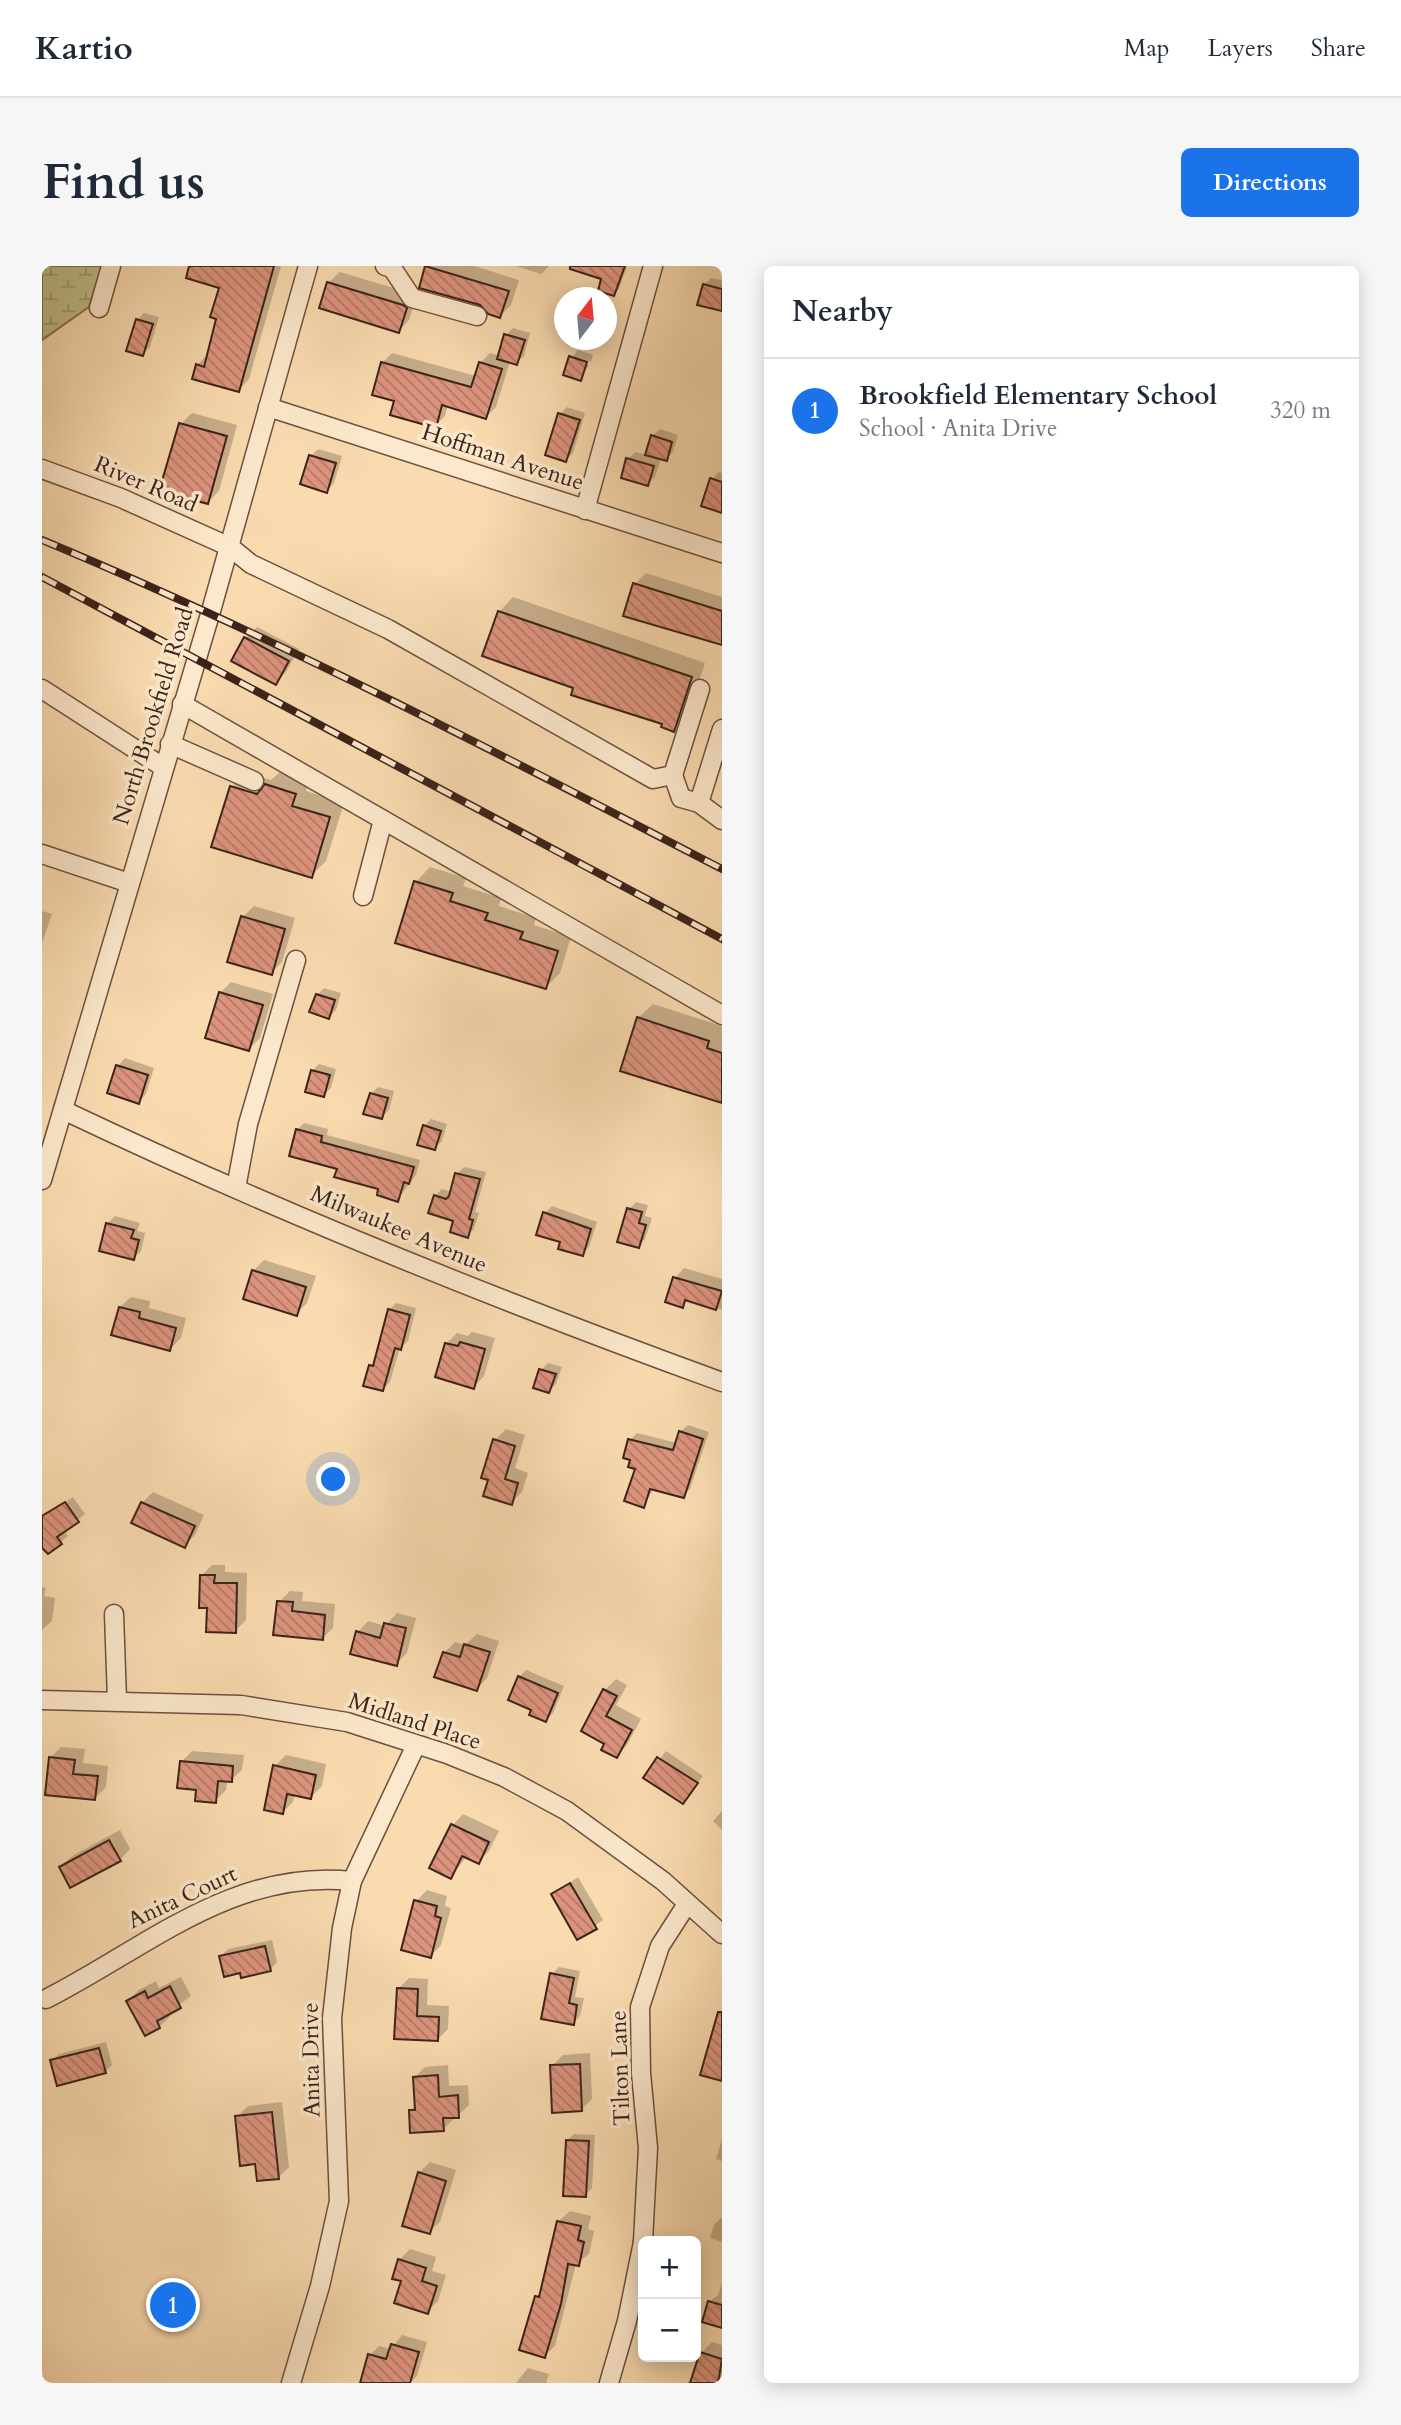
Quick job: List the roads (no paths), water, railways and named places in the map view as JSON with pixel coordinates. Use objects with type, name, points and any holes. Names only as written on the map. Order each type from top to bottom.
[{"type":"street","points":[[99,308],[111,266]]},
{"type":"street","name":"North Brookfield Road","points":[[42,1180],[128,883],[230,547],[307,266]]},
{"type":"street","points":[[385,266],[392,268],[412,298],[477,316]]},
{"type":"street","points":[[585,510],[653,266]]},
{"type":"street","name":"Hoffman Avenue","points":[[268,407],[722,553]]},
{"type":"street","name":"River Road","points":[[42,469],[121,498],[230,547],[251,564],[388,629],[653,779],[673,775]]},
{"type":"street","points":[[42,689],[163,767]]},
{"type":"street","points":[[699,689],[673,775],[681,798],[699,803],[722,820]]},
{"type":"street","points":[[182,704],[722,1015]]},
{"type":"street","points":[[699,803],[718,753],[722,729]]},
{"type":"street","points":[[170,744],[254,781]]},
{"type":"street","points":[[363,896],[383,820]]},
{"type":"street","points":[[42,854],[128,883]]},
{"type":"street","points":[[236,1188],[248,1124],[296,960]]},
{"type":"street","name":"Milwaukee Avenue","points":[[62,1110],[236,1188],[605,1339],[722,1382]]},
{"type":"street","points":[[114,1614],[117,1700]]},
{"type":"street","name":"Midland Place","points":[[42,1700],[74,1703],[117,1700],[241,1705],[346,1722],[447,1754],[504,1777],[567,1811],[663,1881],[722,1934]]},
{"type":"street","name":"Anita Drive","points":[[291,2383],[323,2274],[339,2201],[332,2018],[342,1928],[352,1881],[416,1745]]},
{"type":"street","name":"Anita Court","points":[[46,1999],[157,1932],[221,1901],[289,1883],[325,1878],[352,1881]]},
{"type":"street","name":"Tilton Lane","points":[[643,2236],[648,2160],[640,2007],[660,1945],[687,1903]]},
{"type":"street","name":"Tilton Lane","points":[[609,2383],[627,2321],[638,2266]]},
{"type":"railway","points":[[42,540],[300,656],[722,869]]},
{"type":"railway","points":[[42,577],[722,939]]},
{"type":"place","name":"Brookfield Elementary School","points":[[173,2305]]}]
